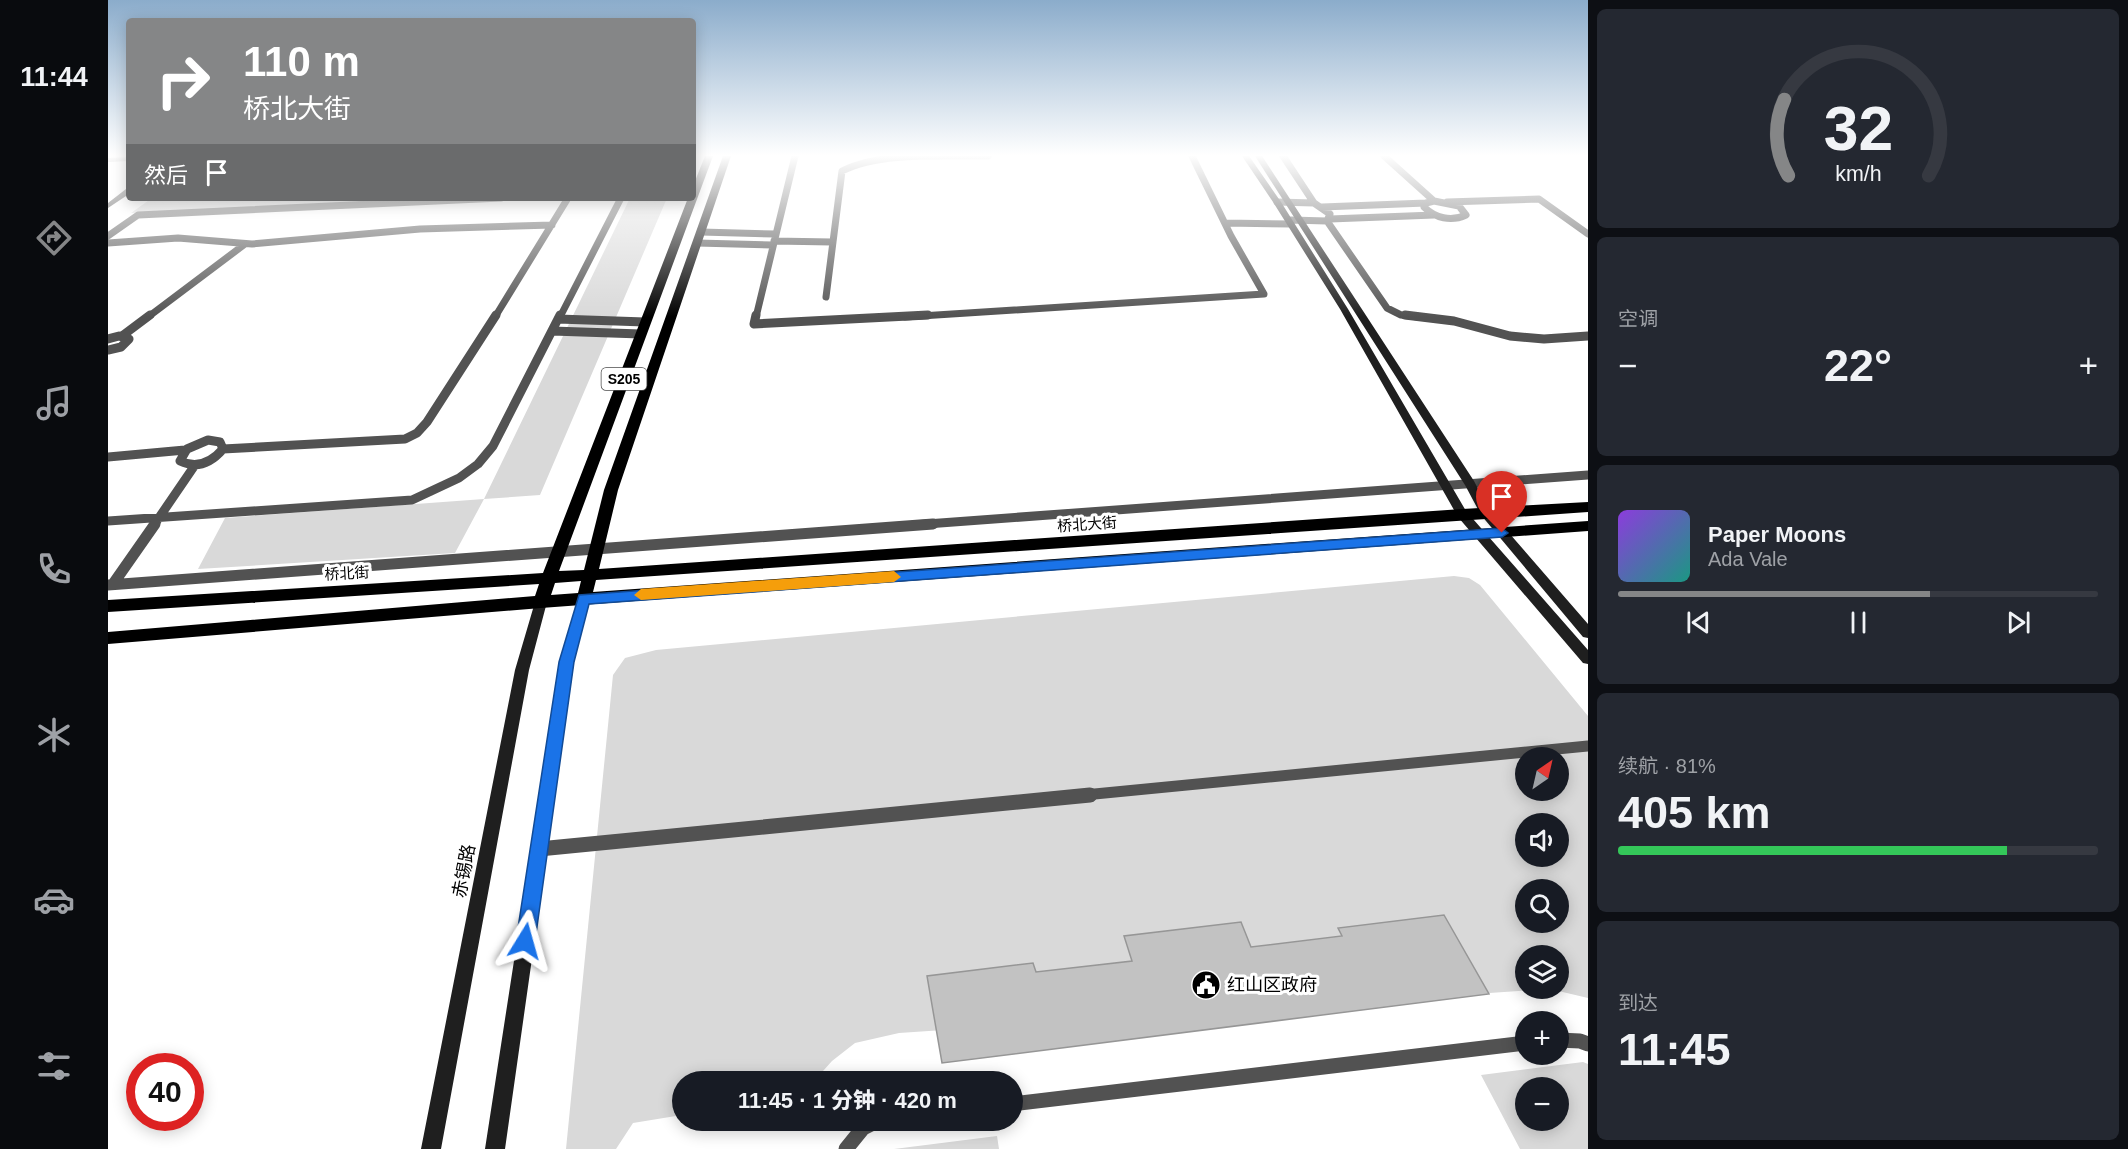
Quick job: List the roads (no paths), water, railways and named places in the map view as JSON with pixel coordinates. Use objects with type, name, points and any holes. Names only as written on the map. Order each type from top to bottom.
[{"type":"main road","name":"S205","points":[[542,602],[558,551],[688,210]]},
{"type":"main road","name":"S205","points":[[584,599],[588,574],[611,490],[709,210]]},
{"type":"main road","name":"桥北大街","points":[[588,574],[1352,524],[1485,512],[1588,507]]},
{"type":"main road","points":[[108,638],[542,602],[1588,526]]},
{"type":"main road","name":"桥北街","points":[[108,606],[588,574]]},
{"type":"street","points":[[1282,210],[1344,309],[1462,514],[1588,659]]},
{"type":"street","points":[[1294,210],[1470,484],[1485,512],[1588,633]]},
{"type":"street","points":[[495,1149],[567,662],[584,599]]},
{"type":"street","name":"赤锡路","points":[[431,1149],[522,670],[542,602]]},
{"type":"lane","points":[[108,236],[138,215],[253,210]]},
{"type":"lane","points":[[223,449],[220,442],[208,440],[193,444],[185,450],[180,461],[188,466],[202,465],[216,458],[223,449],[405,439],[417,433],[427,422],[561,210]]},
{"type":"lane","points":[[108,521],[412,500],[459,478],[478,464],[493,446],[615,210]]},
{"type":"lane","points":[[782,210],[754,324],[883,319],[1264,294],[1218,210]]},
{"type":"lane","points":[[826,297],[837,210]]},
{"type":"lane","points":[[1325,210],[1330,214],[1328,220]]},
{"type":"lane","points":[[1426,210],[1434,215]]},
{"type":"lane","points":[[1225,223],[1434,215],[1454,219],[1466,215],[1464,210]]},
{"type":"lane","points":[[1553,210],[1588,234]]},
{"type":"lane","points":[[1328,220],[1387,308],[1401,315],[1454,321],[1491,333],[1531,339],[1588,336]]},
{"type":"lane","points":[[108,243],[178,238],[245,244],[420,229],[552,225]]},
{"type":"lane","points":[[699,238],[774,240]]},
{"type":"lane","points":[[699,238],[832,242]]},
{"type":"lane","points":[[108,339],[122,336],[245,244]]},
{"type":"lane","points":[[558,319],[643,328]]},
{"type":"lane","points":[[552,331],[643,328]]},
{"type":"lane","points":[[108,350],[127,343],[129,339],[122,336]]},
{"type":"lane","points":[[108,457],[185,450]]},
{"type":"lane","points":[[111,585],[195,465]]},
{"type":"lane","points":[[111,585],[1588,475]]},
{"type":"lane","points":[[539,849],[1588,746]]},
{"type":"lane","points":[[1569,1040],[1588,1044]]},
{"type":"lane","points":[[1023,1103],[1515,1044]]},
{"type":"lane","points":[[846,1149],[861,1131]]},
{"type":"place","name":"红山区政府","points":[[1206,985]]}]
